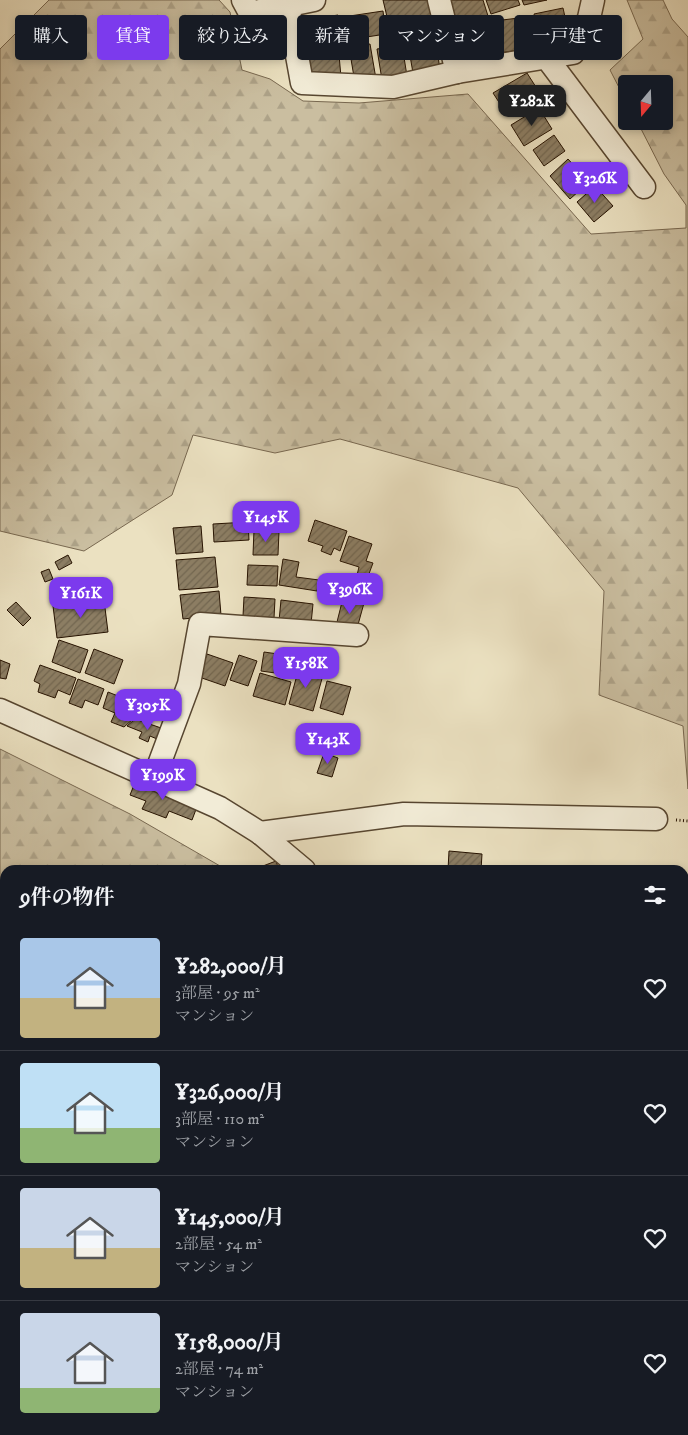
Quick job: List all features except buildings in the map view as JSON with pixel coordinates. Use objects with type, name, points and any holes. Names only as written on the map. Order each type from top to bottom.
[{"type":"street","points":[[243,0],[250,13],[314,0]]},
{"type":"street","points":[[439,0],[457,72]]},
{"type":"street","points":[[590,15],[593,0]]},
{"type":"street","points":[[288,6],[302,83],[393,87],[457,72],[528,60]]},
{"type":"street","points":[[548,60],[644,187]]},
{"type":"street","points":[[154,778],[189,684],[200,624],[356,636]]},
{"type":"street","points":[[0,710],[220,808],[260,834],[298,865]]},
{"type":"street","points":[[260,834],[404,814],[656,819]]},
{"type":"green space","points":[[49,0],[219,0],[231,15],[179,15],[179,60],[240,60],[242,70],[270,79],[303,101],[359,103],[468,94],[591,234],[686,228],[686,205],[664,174],[642,130],[673,130],[673,75],[618,75],[618,86],[610,70],[643,39],[627,0],[663,0],[672,19],[688,37],[688,789],[683,726],[599,695],[604,591],[518,488],[340,439],[275,453],[193,435],[172,495],[84,551],[0,531],[0,49],[15,34],[15,60],[87,60],[87,15],[34,15]]},
{"type":"green space","points":[[0,749],[130,814],[218,865],[0,865]]}]
